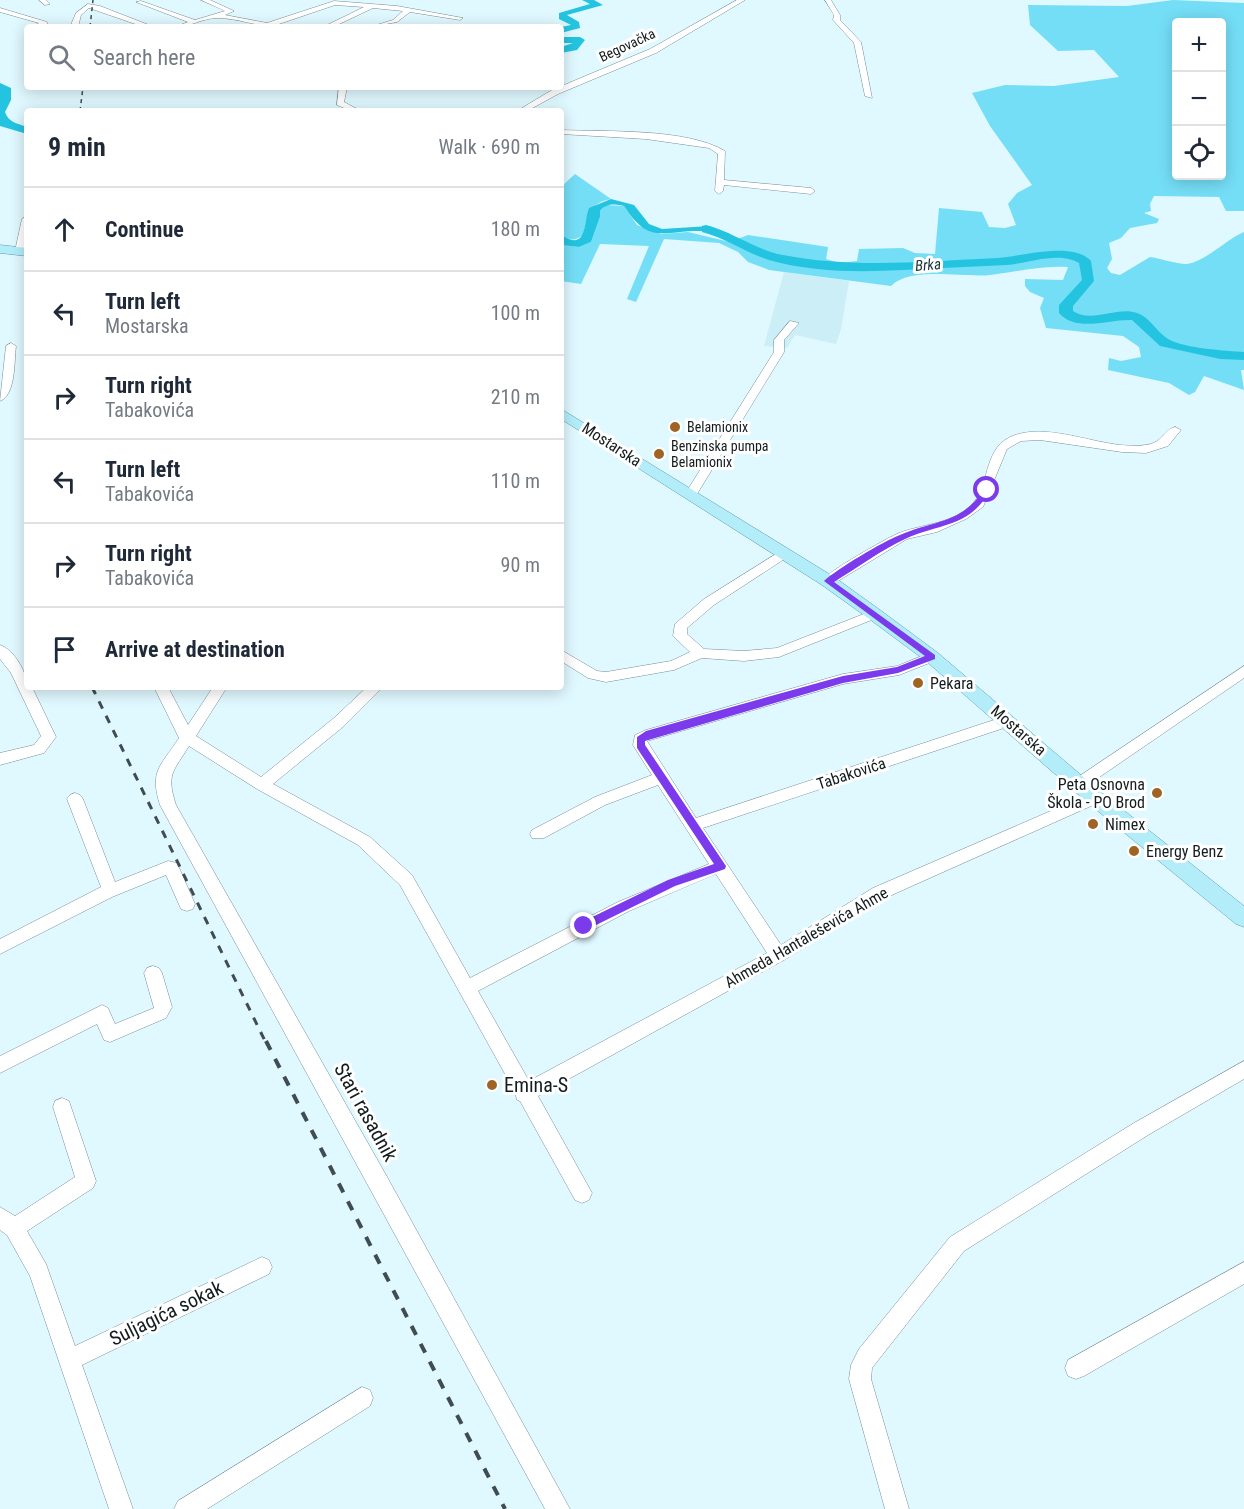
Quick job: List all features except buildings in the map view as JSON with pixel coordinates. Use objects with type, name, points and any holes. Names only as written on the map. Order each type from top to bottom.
[{"type":"main road","points":[[0,249],[23,252]]},
{"type":"main road","name":"Mostarska","points":[[564,415],[828,581],[874,614],[932,657],[1095,798],[1244,918]]},
{"type":"street","points":[[189,24],[231,11],[204,0]]},
{"type":"street","name":"Begovačka","points":[[564,88],[653,51],[742,0]]},
{"type":"street","points":[[828,0],[837,15],[836,20],[857,42],[869,96]]},
{"type":"street","points":[[139,2],[195,22]]},
{"type":"street","points":[[277,24],[333,2],[460,18]]},
{"type":"street","points":[[75,24],[85,3],[98,3],[144,24]]},
{"type":"street","points":[[333,24],[370,7]]},
{"type":"street","points":[[384,24],[395,21],[408,10]]},
{"type":"street","points":[[2,12],[45,23],[43,24]]},
{"type":"street","points":[[218,16],[261,24]]},
{"type":"street","points":[[342,90],[340,103],[348,108]]},
{"type":"street","name":"Begovačka","points":[[526,108],[560,90]]},
{"type":"street","points":[[564,132],[646,136],[710,146],[722,153],[719,187],[811,191]]},
{"type":"street","points":[[691,494],[779,352],[779,340],[794,323]]},
{"type":"street","points":[[0,398],[6,384],[11,346]]},
{"type":"street","points":[[828,581],[903,536],[933,529],[962,516],[979,504],[1002,447],[1007,442],[1018,438],[1044,438],[1136,450],[1158,448],[1168,443],[1175,430]]},
{"type":"street","points":[[700,653],[680,636],[681,627],[709,602],[784,553]]},
{"type":"street","points":[[564,657],[593,675],[606,677],[674,665],[700,653],[744,656],[779,652],[874,614]]},
{"type":"street","points":[[0,650],[17,672],[24,686]]},
{"type":"street","points":[[778,955],[640,745],[640,739],[646,735],[843,680],[898,670],[932,657]]},
{"type":"street","points":[[1080,783],[1244,672]]},
{"type":"street","points":[[0,759],[39,749],[49,737],[26,690]]},
{"type":"street","points":[[162,690],[186,737],[261,785],[364,841],[395,867],[417,897],[524,1094],[582,1193]]},
{"type":"street","name":"Stari rasadnik","points":[[218,690],[163,775],[162,786],[168,805],[391,1203],[558,1509]]},
{"type":"street","points":[[261,785],[339,722],[373,690]]},
{"type":"street","name":"Tabakovića","points":[[694,825],[1008,721]]},
{"type":"street","points":[[538,834],[600,801],[662,777]]},
{"type":"street","name":"Ahmeda Hantaleševića Ahme","points":[[524,1094],[778,955],[879,893],[1095,798]]},
{"type":"street","points":[[75,799],[109,884],[108,892]]},
{"type":"street","points":[[467,988],[627,903],[671,883],[721,866]]},
{"type":"street","points":[[0,947],[108,892],[168,867],[171,868],[187,904]]},
{"type":"street","points":[[0,1065],[102,1013],[110,1034],[160,1013],[163,1007],[153,973]]},
{"type":"street","points":[[897,1509],[860,1379],[862,1365],[867,1357],[957,1244],[1142,1129],[1244,1069]]},
{"type":"street","points":[[62,1107],[86,1181],[7,1222],[39,1271],[121,1509]]},
{"type":"street","name":"Suljagića sokak","points":[[69,1360],[262,1267]]},
{"type":"street","points":[[1076,1368],[1244,1272]]},
{"type":"street","points":[[186,1509],[362,1398]]},
{"type":"shaded area","points":[[1173,0],[1244,3],[1244,211],[1226,211],[1219,197],[1154,196],[1150,204],[1151,211],[1144,213],[1159,219],[1157,223],[1130,228],[1121,238],[1109,243],[1112,259],[1107,268],[1111,273],[1120,275],[1150,257],[1187,264],[1202,259],[1244,232],[1244,370],[1241,370],[1244,390],[1204,376],[1195,392],[1189,395],[1169,383],[1108,370],[1109,358],[1121,361],[1141,357],[1139,347],[1123,336],[1046,328],[1040,308],[1044,298],[1030,292],[1025,286],[1025,279],[1063,280],[1068,267],[1038,268],[979,276],[938,274],[911,276],[891,286],[769,270],[748,262],[738,252],[719,243],[664,239],[636,302],[627,299],[649,246],[600,244],[581,284],[564,281],[564,245],[579,247],[591,242],[600,211],[606,205],[624,206],[637,225],[661,234],[688,232],[730,242],[748,235],[828,247],[826,259],[840,263],[857,261],[859,249],[903,248],[915,253],[935,254],[939,208],[982,212],[989,227],[1005,228],[1016,225],[1008,204],[1017,193],[1032,185],[990,126],[972,93],[1005,85],[1054,86],[1119,77],[1094,50],[1058,51],[1030,25],[1028,5],[1127,6]]},
{"type":"shaded area","points":[[0,83],[11,88],[11,100],[5,112],[14,122],[24,126],[24,133],[0,126]]},
{"type":"shaded area","points":[[575,174],[611,199],[598,203],[590,211],[584,234],[579,238],[564,236],[564,184]]},
{"type":"shaded area","points":[[611,199],[634,205],[649,224],[662,229],[710,226],[730,237],[705,231],[658,233],[650,231],[633,219],[624,206],[608,205],[600,211],[591,242],[579,247],[564,245],[564,236],[576,240],[583,234],[589,208]]},
{"type":"shaded area","points":[[784,272],[849,281],[841,329],[836,344],[795,335],[787,348],[764,346]]},
{"type":"waterway","points":[[564,30],[575,28],[576,24],[562,17],[563,13],[599,5],[586,0]]},
{"type":"waterway","points":[[564,40],[580,40],[574,48],[564,50]]},
{"type":"waterway","name":"Brka","points":[[706,229],[716,231],[762,253],[810,264],[866,267],[921,266],[1005,261],[1047,255],[1078,257],[1085,261],[1088,281],[1066,305],[1066,313],[1072,317],[1087,320],[1135,316],[1165,343],[1220,355],[1244,356]]},
{"type":"railway","points":[[90,24],[93,0]]},
{"type":"railway","points":[[80,108],[83,90]]},
{"type":"railway","points":[[93,690],[266,1043]]},
{"type":"railway","points":[[266,1041],[505,1509]]},
{"type":"place","name":"Belamionix","points":[[675,427]]},
{"type":"place","name":"Benzinska pumpa Belamionix","points":[[659,454]]},
{"type":"place","name":"Pekara","points":[[918,683]]},
{"type":"place","name":"Peta Osnovna Škola - PO Brod","points":[[1157,793]]},
{"type":"place","name":"Nimex","points":[[1093,824]]},
{"type":"place","name":"Energy Benz","points":[[1134,851]]},
{"type":"place","name":"Emina-S","points":[[492,1085]]},
{"type":"route","points":[[584,926],[671,883],[721,866],[640,745],[640,739],[646,735],[843,680],[898,670],[932,657],[828,581],[903,536],[933,529],[962,516],[979,504],[987,490]]}]
